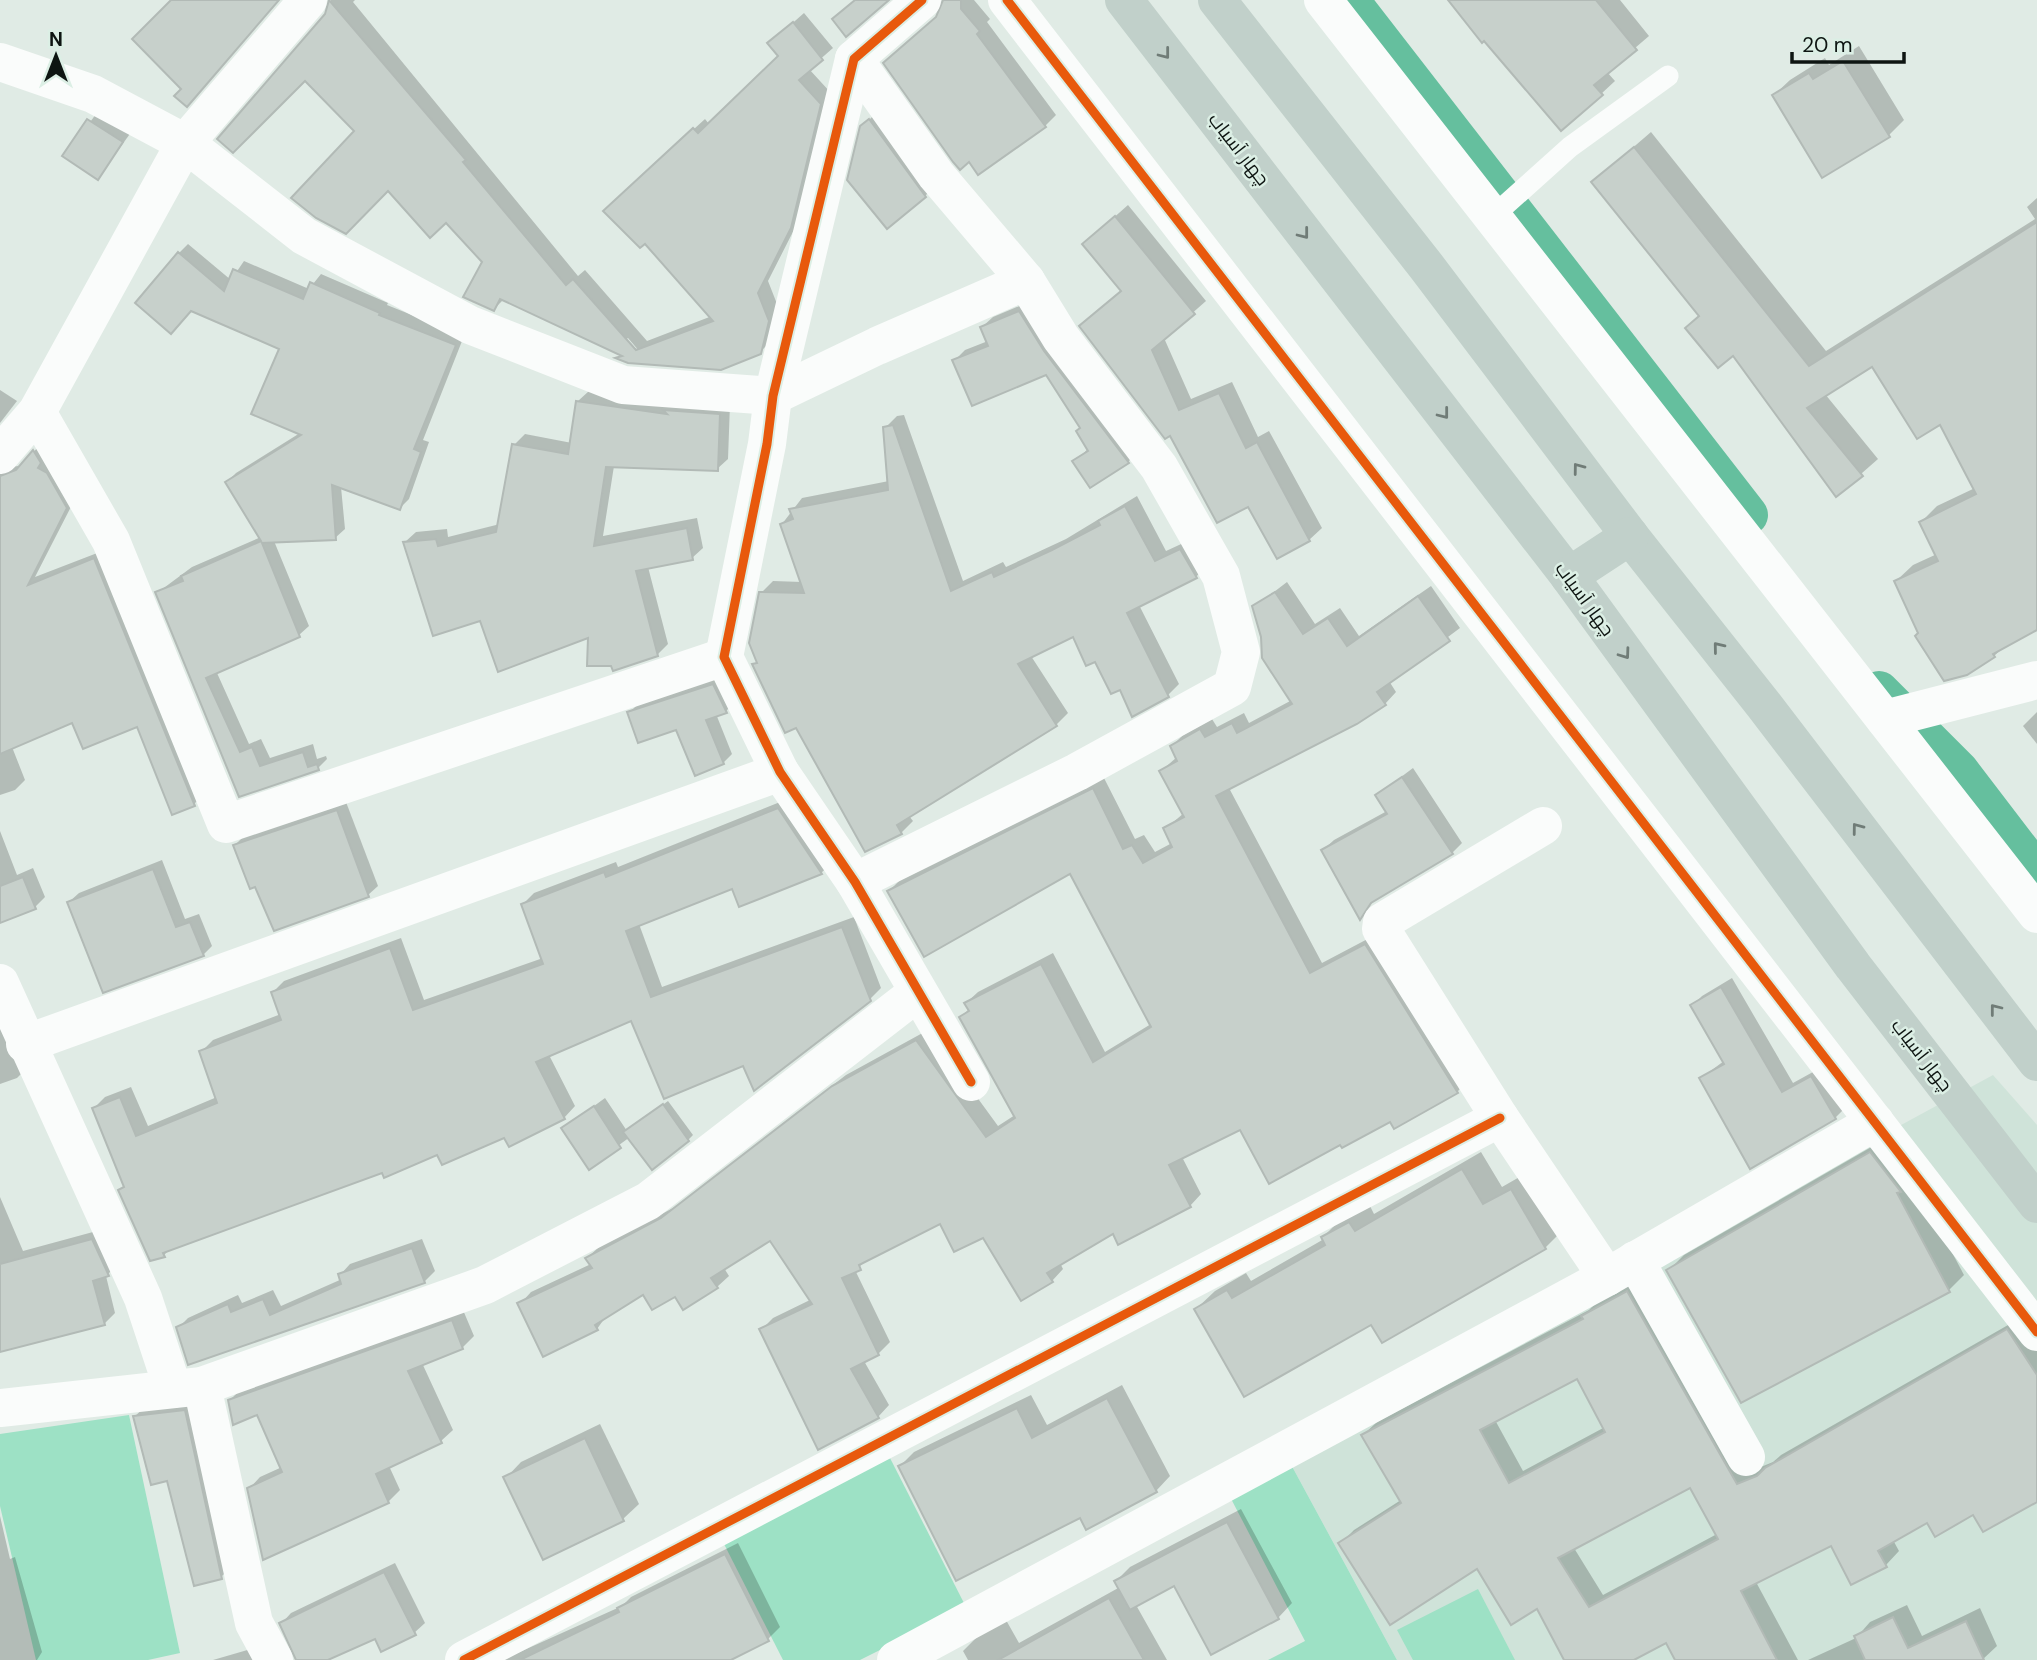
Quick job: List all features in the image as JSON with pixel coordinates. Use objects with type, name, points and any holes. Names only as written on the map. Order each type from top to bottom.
[{"type":"highway","name":"چهار آسیاب","points":[[1124,0],[1569,576],[1845,955],[2037,1204]]},
{"type":"highway","points":[[1217,0],[1426,266],[1630,536],[1763,704],[2037,1062]]},
{"type":"highway","points":[[1569,576],[1630,536]]},
{"type":"street","points":[[0,455],[37,412],[185,143],[308,0]]},
{"type":"street","points":[[922,0],[854,60],[773,396],[767,444],[724,657],[780,772],[855,882],[971,1082]]},
{"type":"street","points":[[1007,0],[2037,1332]]},
{"type":"street","points":[[1323,0],[2037,914]]},
{"type":"street","points":[[854,60],[936,175],[1026,281],[1060,338],[1159,467],[1222,576],[1241,652],[1232,687],[1077,772],[855,882]]},
{"type":"street","points":[[0,62],[93,94],[185,143],[304,236],[470,325],[624,385],[773,396],[877,346],[1026,281]]},
{"type":"street","points":[[37,412],[111,541],[226,824],[724,657]]},
{"type":"street","points":[[1885,719],[2037,680]]},
{"type":"street","points":[[26,1044],[780,772]]},
{"type":"street","points":[[1543,826],[1382,922],[1381,929],[1500,1118],[1621,1269],[1746,1457]]},
{"type":"street","points":[[0,983],[143,1298],[188,1388],[254,1623],[274,1660]]},
{"type":"street","points":[[0,1408],[188,1388],[485,1285],[648,1201],[918,992]]},
{"type":"street","points":[[464,1660],[1500,1118]]},
{"type":"street","points":[[896,1660],[1621,1269],[1875,1122]]},
{"type":"lane","points":[[1492,217],[1570,147],[1668,76]]},
{"type":"shaded area","points":[[1993,1075],[2037,1125],[2037,1660],[1397,1660],[1288,1459]]},
{"type":"green space","points":[[129,1415],[180,1653],[148,1660],[36,1660],[0,1506],[0,1434]]},
{"type":"green space","points":[[890,1458],[966,1607],[860,1660],[783,1660],[723,1542]]},
{"type":"green space","points":[[1288,1459],[1397,1660],[1268,1660],[1305,1641],[1227,1491]]},
{"type":"green space","points":[[1478,1589],[1515,1660],[1413,1660],[1397,1630]]},
{"type":"building","points":[[171,0],[279,0],[187,107],[174,96],[181,89],[132,39]]},
{"type":"building","points":[[329,0],[466,160],[463,162],[566,285],[573,279],[636,350],[713,321],[645,244],[640,248],[603,211],[693,128],[698,133],[778,56],[767,43],[793,22],[823,60],[799,80],[821,104],[791,228],[758,293],[769,321],[761,354],[721,370],[628,363],[615,358],[622,356],[500,299],[494,311],[463,297],[482,262],[446,223],[430,238],[388,191],[346,234],[316,218],[291,198],[354,131],[305,81],[233,153],[217,139],[325,14]]},
{"type":"building","points":[[855,0],[889,0],[846,37],[832,19]]},
{"type":"building","points":[[943,0],[961,0],[961,9],[980,31],[977,34],[1046,127],[978,175],[969,162],[960,170],[953,162],[883,63],[936,17]]},
{"type":"building","points":[[1448,0],[1596,0],[1637,50],[1594,85],[1603,95],[1561,131],[1484,41],[1482,43]]},
{"type":"building","points":[[1843,61],[1890,137],[1822,178],[1772,95],[1809,73],[1813,79]]},
{"type":"building","points":[[87,119],[123,142],[98,180],[62,156]]},
{"type":"building","points":[[869,119],[926,197],[887,229],[847,180],[860,126]]},
{"type":"building","points":[[1634,147],[1809,366],[2037,222],[2037,630],[1993,654],[1995,657],[1967,675],[1944,681],[1915,636],[1918,633],[1894,581],[1938,561],[1919,522],[1976,494],[1940,425],[1917,439],[1872,367],[1807,408],[1863,476],[1836,497],[1733,356],[1718,368],[1685,328],[1699,316],[1591,182]]},
{"type":"building","points":[[1115,216],[1195,314],[1152,350],[1179,410],[1219,393],[1246,448],[1257,442],[1310,541],[1277,559],[1248,507],[1217,523],[1170,436],[1165,439],[1079,326],[1121,291],[1082,244]]},
{"type":"building","points":[[178,252],[224,291],[233,269],[303,299],[310,282],[380,313],[379,315],[456,345],[414,449],[421,452],[400,510],[332,485],[336,540],[262,543],[300,637],[206,678],[240,752],[252,747],[260,766],[303,752],[308,767],[317,764],[319,770],[239,797],[155,592],[183,581],[181,576],[261,541],[225,482],[301,435],[251,414],[279,349],[191,311],[171,334],[135,303]]},
{"type":"building","points":[[1019,311],[1044,351],[1129,463],[1090,488],[1072,461],[1088,451],[1076,431],[1080,428],[1046,375],[972,406],[952,360],[988,346],[980,327]]},
{"type":"building","points":[[576,401],[667,414],[663,410],[720,414],[718,471],[606,467],[594,546],[687,528],[693,560],[636,571],[658,656],[613,671],[611,666],[587,666],[588,638],[498,672],[480,621],[433,636],[403,542],[436,539],[438,546],[496,532],[512,444],[568,454]]},
{"type":"building","points":[[893,425],[951,591],[992,572],[994,577],[1052,550],[1100,525],[1098,521],[1125,506],[1155,561],[1180,549],[1197,578],[1127,613],[1169,697],[1132,717],[1120,690],[1111,694],[1095,662],[1086,666],[1073,637],[1018,664],[1057,726],[897,825],[902,834],[865,852],[796,728],[785,733],[752,664],[757,663],[749,643],[759,592],[804,593],[780,524],[793,519],[789,509],[888,490],[883,427]]},
{"type":"building","points":[[33,450],[41,463],[38,468],[47,473],[67,508],[28,585],[94,558],[195,806],[172,815],[137,727],[83,749],[72,723],[0,754],[0,476],[16,470]]},
{"type":"building","points":[[1275,592],[1303,634],[1328,618],[1347,646],[1418,596],[1450,641],[1377,692],[1386,705],[1357,724],[1216,796],[1310,973],[1365,944],[1458,1093],[1394,1129],[1390,1122],[1342,1148],[1340,1145],[1269,1184],[1240,1130],[1169,1165],[1191,1207],[1118,1245],[1113,1234],[1047,1273],[1053,1282],[1021,1301],[983,1238],[954,1252],[940,1224],[859,1265],[861,1270],[842,1278],[879,1355],[851,1369],[879,1418],[818,1450],[759,1329],[812,1304],[770,1241],[711,1278],[718,1288],[683,1310],[675,1297],[652,1310],[643,1295],[595,1325],[598,1330],[543,1357],[517,1303],[592,1268],[585,1258],[661,1218],[832,1086],[916,1040],[986,1137],[1015,1118],[959,1017],[969,1011],[964,1003],[1041,964],[1093,1062],[1151,1027],[1070,874],[924,957],[887,891],[1093,788],[1123,849],[1132,845],[1143,863],[1172,847],[1163,828],[1184,817],[1159,771],[1177,761],[1170,746],[1200,729],[1205,737],[1232,723],[1237,733],[1292,704],[1262,658],[1261,637],[1252,606]]},
{"type":"building","points":[[713,684],[727,713],[706,720],[724,764],[695,776],[676,730],[638,743],[627,712]]},
{"type":"building","points":[[1402,777],[1453,854],[1371,903],[1360,920],[1321,850],[1387,814],[1375,795]]},
{"type":"building","points":[[778,808],[822,874],[739,907],[732,889],[626,931],[651,997],[842,927],[871,1001],[754,1091],[743,1066],[664,1099],[631,1021],[536,1062],[565,1119],[509,1147],[504,1138],[442,1165],[437,1155],[384,1178],[382,1173],[163,1253],[165,1257],[150,1261],[118,1190],[124,1187],[92,1108],[120,1097],[136,1136],[217,1103],[199,1051],[281,1020],[271,992],[390,948],[413,1010],[543,964],[521,904],[604,872],[606,877]]},
{"type":"building","points":[[337,810],[369,897],[274,931],[255,887],[250,889],[233,845]]},
{"type":"building","points":[[153,869],[176,927],[190,922],[204,956],[103,993],[67,902]]},
{"type":"building","points":[[23,877],[36,909],[0,923],[0,886]]},
{"type":"building","points":[[1721,987],[1782,1092],[1811,1076],[1836,1119],[1750,1169],[1699,1078],[1724,1064],[1690,1005]]},
{"type":"building","points":[[663,1104],[689,1141],[652,1170],[623,1132]]},
{"type":"building","points":[[594,1106],[621,1148],[589,1170],[561,1128]]},
{"type":"building","points":[[1870,1152],[1901,1192],[1897,1193],[1950,1292],[1741,1403],[1666,1270]]},
{"type":"building","points":[[1462,1169],[1483,1204],[1511,1189],[1546,1249],[1382,1343],[1371,1325],[1244,1397],[1194,1309],[1227,1290],[1232,1298],[1325,1245],[1321,1237],[1349,1222],[1355,1231]]},
{"type":"building","points":[[92,1239],[109,1276],[93,1281],[105,1325],[0,1352],[0,1264]]},
{"type":"building","points":[[412,1248],[425,1283],[188,1365],[176,1327],[228,1304],[231,1312],[263,1299],[270,1315],[341,1284],[338,1274]]},
{"type":"building","points":[[1627,1291],[1737,1484],[1757,1476],[1765,1468],[2007,1329],[2037,1375],[2037,1502],[1983,1532],[1973,1515],[1935,1537],[1927,1523],[1878,1551],[1887,1567],[1851,1585],[1831,1546],[1741,1591],[1777,1660],[1675,1660],[1666,1643],[1634,1660],[1564,1660],[1537,1609],[1511,1625],[1477,1569],[1390,1625],[1338,1543],[1401,1503],[1361,1435],[1583,1319],[1581,1316]],"holes":[[[1577,1379],[1605,1432],[1509,1483],[1480,1430]],[[1690,1488],[1718,1539],[1589,1607],[1558,1558]]]},
{"type":"building","points":[[452,1320],[463,1349],[408,1371],[442,1443],[376,1474],[389,1503],[263,1560],[247,1488],[282,1472],[257,1415],[233,1425],[228,1400]]},
{"type":"building","points":[[1107,1398],[1157,1492],[1086,1530],[1080,1518],[956,1581],[898,1466],[1017,1408],[1032,1438]]},
{"type":"building","points":[[185,1410],[222,1579],[194,1586],[167,1481],[151,1485],[133,1416]]},
{"type":"building","points":[[585,1438],[624,1521],[543,1560],[503,1477]]},
{"type":"building","points":[[1227,1522],[1279,1619],[1211,1655],[1174,1586],[1130,1610],[1114,1581]]},
{"type":"building","points":[[725,1554],[769,1641],[731,1660],[520,1660],[619,1612],[617,1608]]},
{"type":"building","points":[[384,1572],[416,1635],[381,1652],[375,1639],[328,1660],[296,1660],[279,1623]]},
{"type":"building","points":[[1109,1598],[1144,1660],[998,1660]]},
{"type":"building","points":[[1893,1617],[1908,1648],[1966,1621],[1984,1660],[1865,1660],[1854,1636]]},
{"type":"waterway","points":[[1349,0],[1748,515]]},
{"type":"waterway","points":[[1879,691],[1959,771],[2037,873]]},
{"type":"cycle path","points":[[922,0],[854,59],[773,396],[767,444],[724,657],[780,772],[855,882],[971,1082]]},
{"type":"cycle path","points":[[1007,0],[2037,1332]]},
{"type":"cycle path","points":[[464,1660],[1500,1118]]}]
